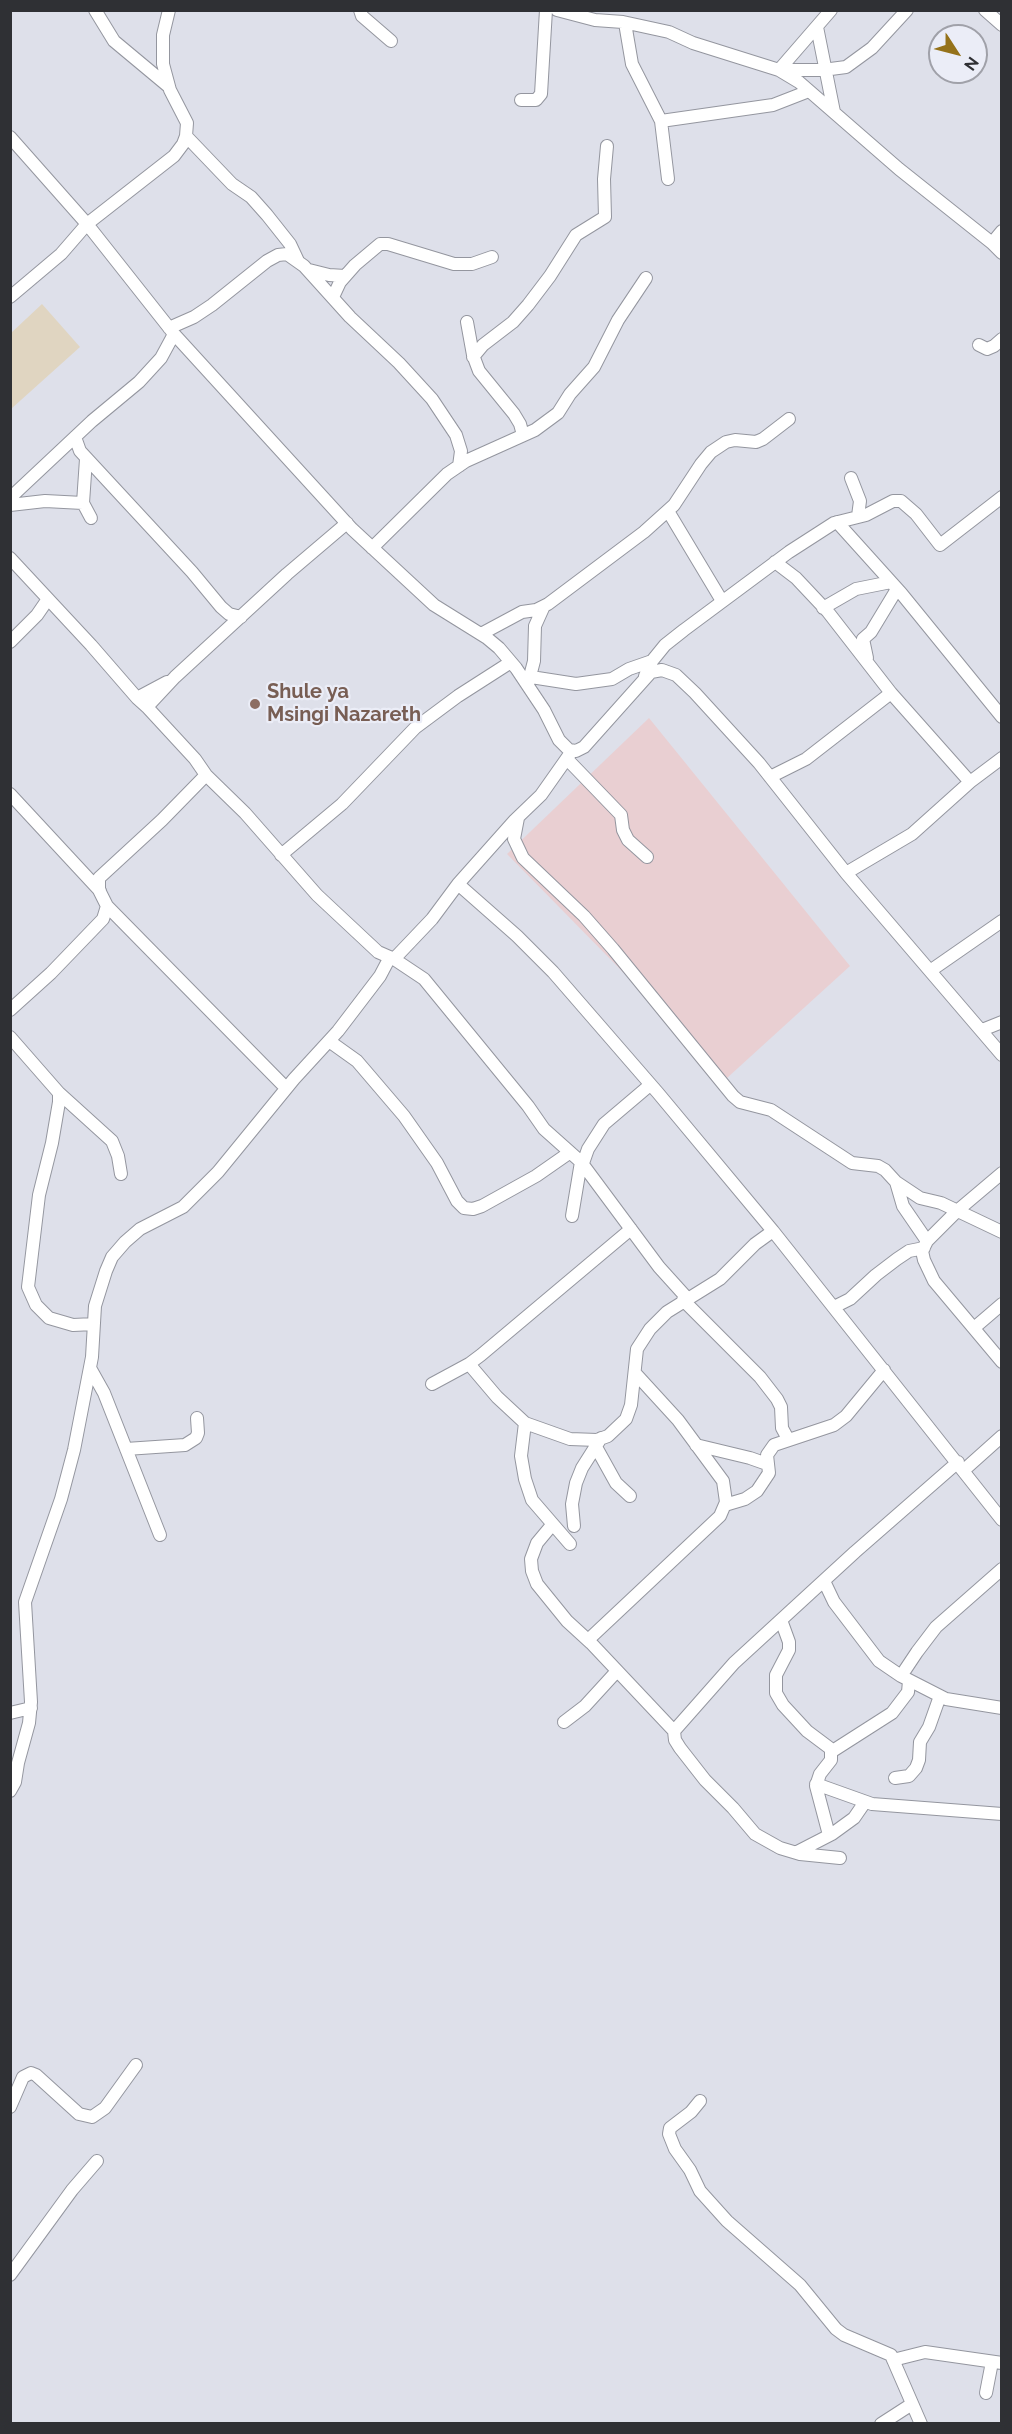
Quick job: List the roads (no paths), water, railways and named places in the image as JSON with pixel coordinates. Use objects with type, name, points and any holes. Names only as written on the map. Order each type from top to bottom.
[{"type":"street","points":[[95,10],[114,41],[169,86]]},
{"type":"street","points":[[10,297],[61,254],[87,224],[174,156],[186,136],[188,123],[169,86],[162,50],[169,10]]},
{"type":"street","points":[[360,10],[362,16],[391,41]]},
{"type":"street","points":[[521,100],[536,100],[541,94],[546,10]]},
{"type":"street","points":[[557,10],[595,20],[624,19],[779,70],[841,69],[854,63],[872,48],[907,10]]},
{"type":"street","points":[[779,70],[831,10]]},
{"type":"street","points":[[985,10],[1002,25]]},
{"type":"street","points":[[624,19],[632,64],[661,121],[668,179]]},
{"type":"street","points":[[817,27],[834,112]]},
{"type":"street","points":[[779,70],[809,91],[899,170],[1002,253]]},
{"type":"street","points":[[661,121],[773,105],[809,91]]},
{"type":"street","points":[[186,136],[232,184],[251,197],[290,244],[298,261]]},
{"type":"street","points":[[10,137],[87,224],[171,331],[347,523],[434,605],[499,648],[529,681],[559,740],[621,815],[623,830],[628,840],[647,857]]},
{"type":"street","points":[[473,357],[483,345],[513,322],[528,305],[576,235],[605,217],[604,179],[608,146]]},
{"type":"street","points":[[992,243],[1002,231]]},
{"type":"street","points":[[333,297],[345,276],[380,244],[388,244],[454,264],[472,264],[492,257]]},
{"type":"street","points":[[10,498],[75,437],[139,382],[160,358],[171,331],[212,305],[278,255],[287,254],[308,270],[364,332],[399,363],[432,399],[456,435],[461,451],[459,466]]},
{"type":"street","points":[[308,270],[345,276]]},
{"type":"street","points":[[372,548],[424,495],[459,466],[535,430],[558,413],[570,394],[594,367],[618,320],[646,278]]},
{"type":"street","points":[[466,322],[473,357],[487,383],[520,424],[523,435]]},
{"type":"street","points":[[979,345],[987,349],[1002,339]]},
{"type":"street","points":[[481,634],[522,612],[544,606],[644,532],[668,511],[711,452],[726,442],[735,440],[756,442],[764,439],[789,419]]},
{"type":"street","points":[[75,437],[86,459],[192,572],[224,610],[241,618]]},
{"type":"street","points":[[86,459],[82,503],[91,518]]},
{"type":"street","points":[[851,478],[860,501],[858,516]]},
{"type":"street","points":[[644,678],[652,661],[665,645],[775,562],[837,522],[866,515],[893,501],[901,501],[916,514],[940,545],[1002,497]]},
{"type":"street","points":[[10,505],[45,501],[82,503]]},
{"type":"street","points":[[668,511],[722,601]]},
{"type":"street","points":[[837,522],[894,585],[1002,717]]},
{"type":"street","points":[[147,707],[175,677],[316,547],[347,523]]},
{"type":"street","points":[[10,558],[92,645],[136,698],[195,759],[206,775],[245,813],[281,855],[344,921],[378,952],[392,958],[424,979],[544,1128],[581,1164],[685,1299],[760,1377],[781,1407],[782,1428],[788,1439]]},
{"type":"street","points":[[775,562],[796,578],[823,608],[891,693],[970,782]]},
{"type":"street","points":[[823,608],[856,589],[894,585]]},
{"type":"street","points":[[868,663],[863,639],[871,632],[894,585]]},
{"type":"street","points":[[10,642],[37,615],[48,599]]},
{"type":"street","points":[[529,681],[535,647],[535,626],[544,606]]},
{"type":"street","points":[[224,610],[229,629]]},
{"type":"street","points":[[529,681],[576,684],[612,679],[636,666],[652,661]]},
{"type":"street","points":[[281,855],[342,804],[415,728],[458,696],[511,662]]},
{"type":"street","points":[[10,1791],[15,1782],[31,1708],[26,1602],[66,1479],[84,1406],[100,1288],[112,1257],[140,1229],[173,1213],[218,1172],[286,1088],[329,1041],[392,958],[432,919],[458,884],[518,817],[541,795],[570,755],[584,747],[651,672],[662,670],[676,675],[703,702],[770,777],[846,873],[1002,1055]]},
{"type":"street","points":[[136,698],[175,677]]},
{"type":"street","points":[[770,777],[806,759],[891,693]]},
{"type":"street","points":[[846,873],[912,834],[970,782],[1002,758]]},
{"type":"street","points":[[206,775],[162,820],[104,873],[98,884],[100,892],[107,906],[286,1088]]},
{"type":"street","points":[[12,799],[100,892]]},
{"type":"street","points":[[518,817],[514,839],[523,858],[584,916],[733,1096],[740,1102],[771,1110],[852,1163],[878,1166],[896,1182],[920,1198],[941,1203],[1002,1232]]},
{"type":"street","points":[[458,884],[517,936],[553,972],[650,1085],[773,1231],[1002,1520]]},
{"type":"street","points":[[10,1010],[76,948],[103,919],[107,906]]},
{"type":"street","points":[[930,971],[1002,921]]},
{"type":"street","points":[[982,1030],[1002,1022]]},
{"type":"street","points":[[10,1037],[59,1093],[112,1141],[118,1156],[121,1174]]},
{"type":"street","points":[[329,1041],[357,1061],[404,1116],[437,1163],[457,1201],[464,1208],[473,1209],[482,1206],[536,1176],[569,1153]]},
{"type":"street","points":[[572,1216],[581,1164],[588,1149],[604,1124],[650,1085]]},
{"type":"street","points":[[59,1093],[52,1143],[39,1195],[28,1287],[36,1305],[49,1318],[73,1325],[94,1324]]},
{"type":"street","points":[[834,1307],[850,1299],[897,1259],[925,1244],[957,1210],[1002,1173]]},
{"type":"street","points":[[896,1182],[903,1206],[925,1244],[924,1260],[934,1281],[1002,1362]]},
{"type":"street","points":[[432,1384],[469,1364],[631,1229]]},
{"type":"street","points":[[574,1526],[572,1504],[576,1483],[582,1468],[599,1443],[617,1430],[626,1419],[631,1405],[637,1349],[642,1340],[659,1319],[685,1299],[720,1279],[755,1244],[773,1231]]},
{"type":"street","points":[[974,1328],[1002,1304]]},
{"type":"street","points":[[469,1364],[497,1397],[525,1423],[570,1439],[599,1443]]},
{"type":"street","points":[[90,1368],[99,1382],[160,1535]]},
{"type":"street","points":[[724,1505],[745,1499],[757,1491],[769,1473],[767,1464],[769,1450],[780,1442],[834,1425],[846,1416],[884,1370]]},
{"type":"street","points":[[588,1640],[720,1516],[724,1505],[726,1491],[723,1480],[678,1420],[635,1373]]},
{"type":"street","points":[[126,1449],[185,1445],[196,1438],[197,1418]]},
{"type":"street","points":[[525,1423],[521,1456],[532,1500],[570,1544]]},
{"type":"street","points":[[674,1731],[734,1663],[824,1581],[961,1466],[1002,1436]]},
{"type":"street","points":[[599,1443],[616,1483],[630,1496]]},
{"type":"street","points":[[696,1444],[767,1464]]},
{"type":"street","points":[[552,1525],[534,1549],[531,1571],[537,1584],[555,1608],[674,1731],[675,1740],[680,1748],[705,1780],[733,1808],[754,1834],[780,1848],[840,1858]]},
{"type":"street","points":[[831,1752],[892,1713],[908,1692],[905,1678],[917,1652],[936,1627],[1002,1569]]},
{"type":"street","points":[[824,1581],[834,1602],[879,1661],[905,1678],[940,1696],[974,1705],[1002,1708]]},
{"type":"street","points":[[781,1620],[789,1642],[789,1650],[776,1675],[776,1693],[783,1705],[807,1731],[831,1752],[831,1760],[816,1784],[820,1809],[829,1835]]},
{"type":"street","points":[[564,1722],[585,1706],[617,1671]]},
{"type":"street","points":[[895,1778],[909,1776],[916,1768],[920,1742],[929,1727],[940,1696]]},
{"type":"street","points":[[10,1713],[31,1708]]},
{"type":"street","points":[[816,1784],[865,1802],[1002,1814]]},
{"type":"street","points":[[796,1852],[829,1835],[854,1818],[865,1802]]},
{"type":"street","points":[[10,2107],[23,2077],[30,2073],[36,2075],[79,2114],[92,2117],[105,2108],[136,2065]]},
{"type":"street","points":[[700,2101],[691,2112],[670,2128],[669,2134],[675,2149],[690,2170],[700,2191],[727,2221],[800,2285],[836,2329],[871,2348],[886,2352],[893,2360],[921,2424]]},
{"type":"street","points":[[10,2275],[72,2190],[97,2161]]},
{"type":"street","points":[[893,2360],[925,2352],[997,2362],[986,2393]]},
{"type":"street","points":[[881,2424],[912,2404]]},
{"type":"place","name":"Shule ya Msingi Nazareth","points":[[255,704]]}]
